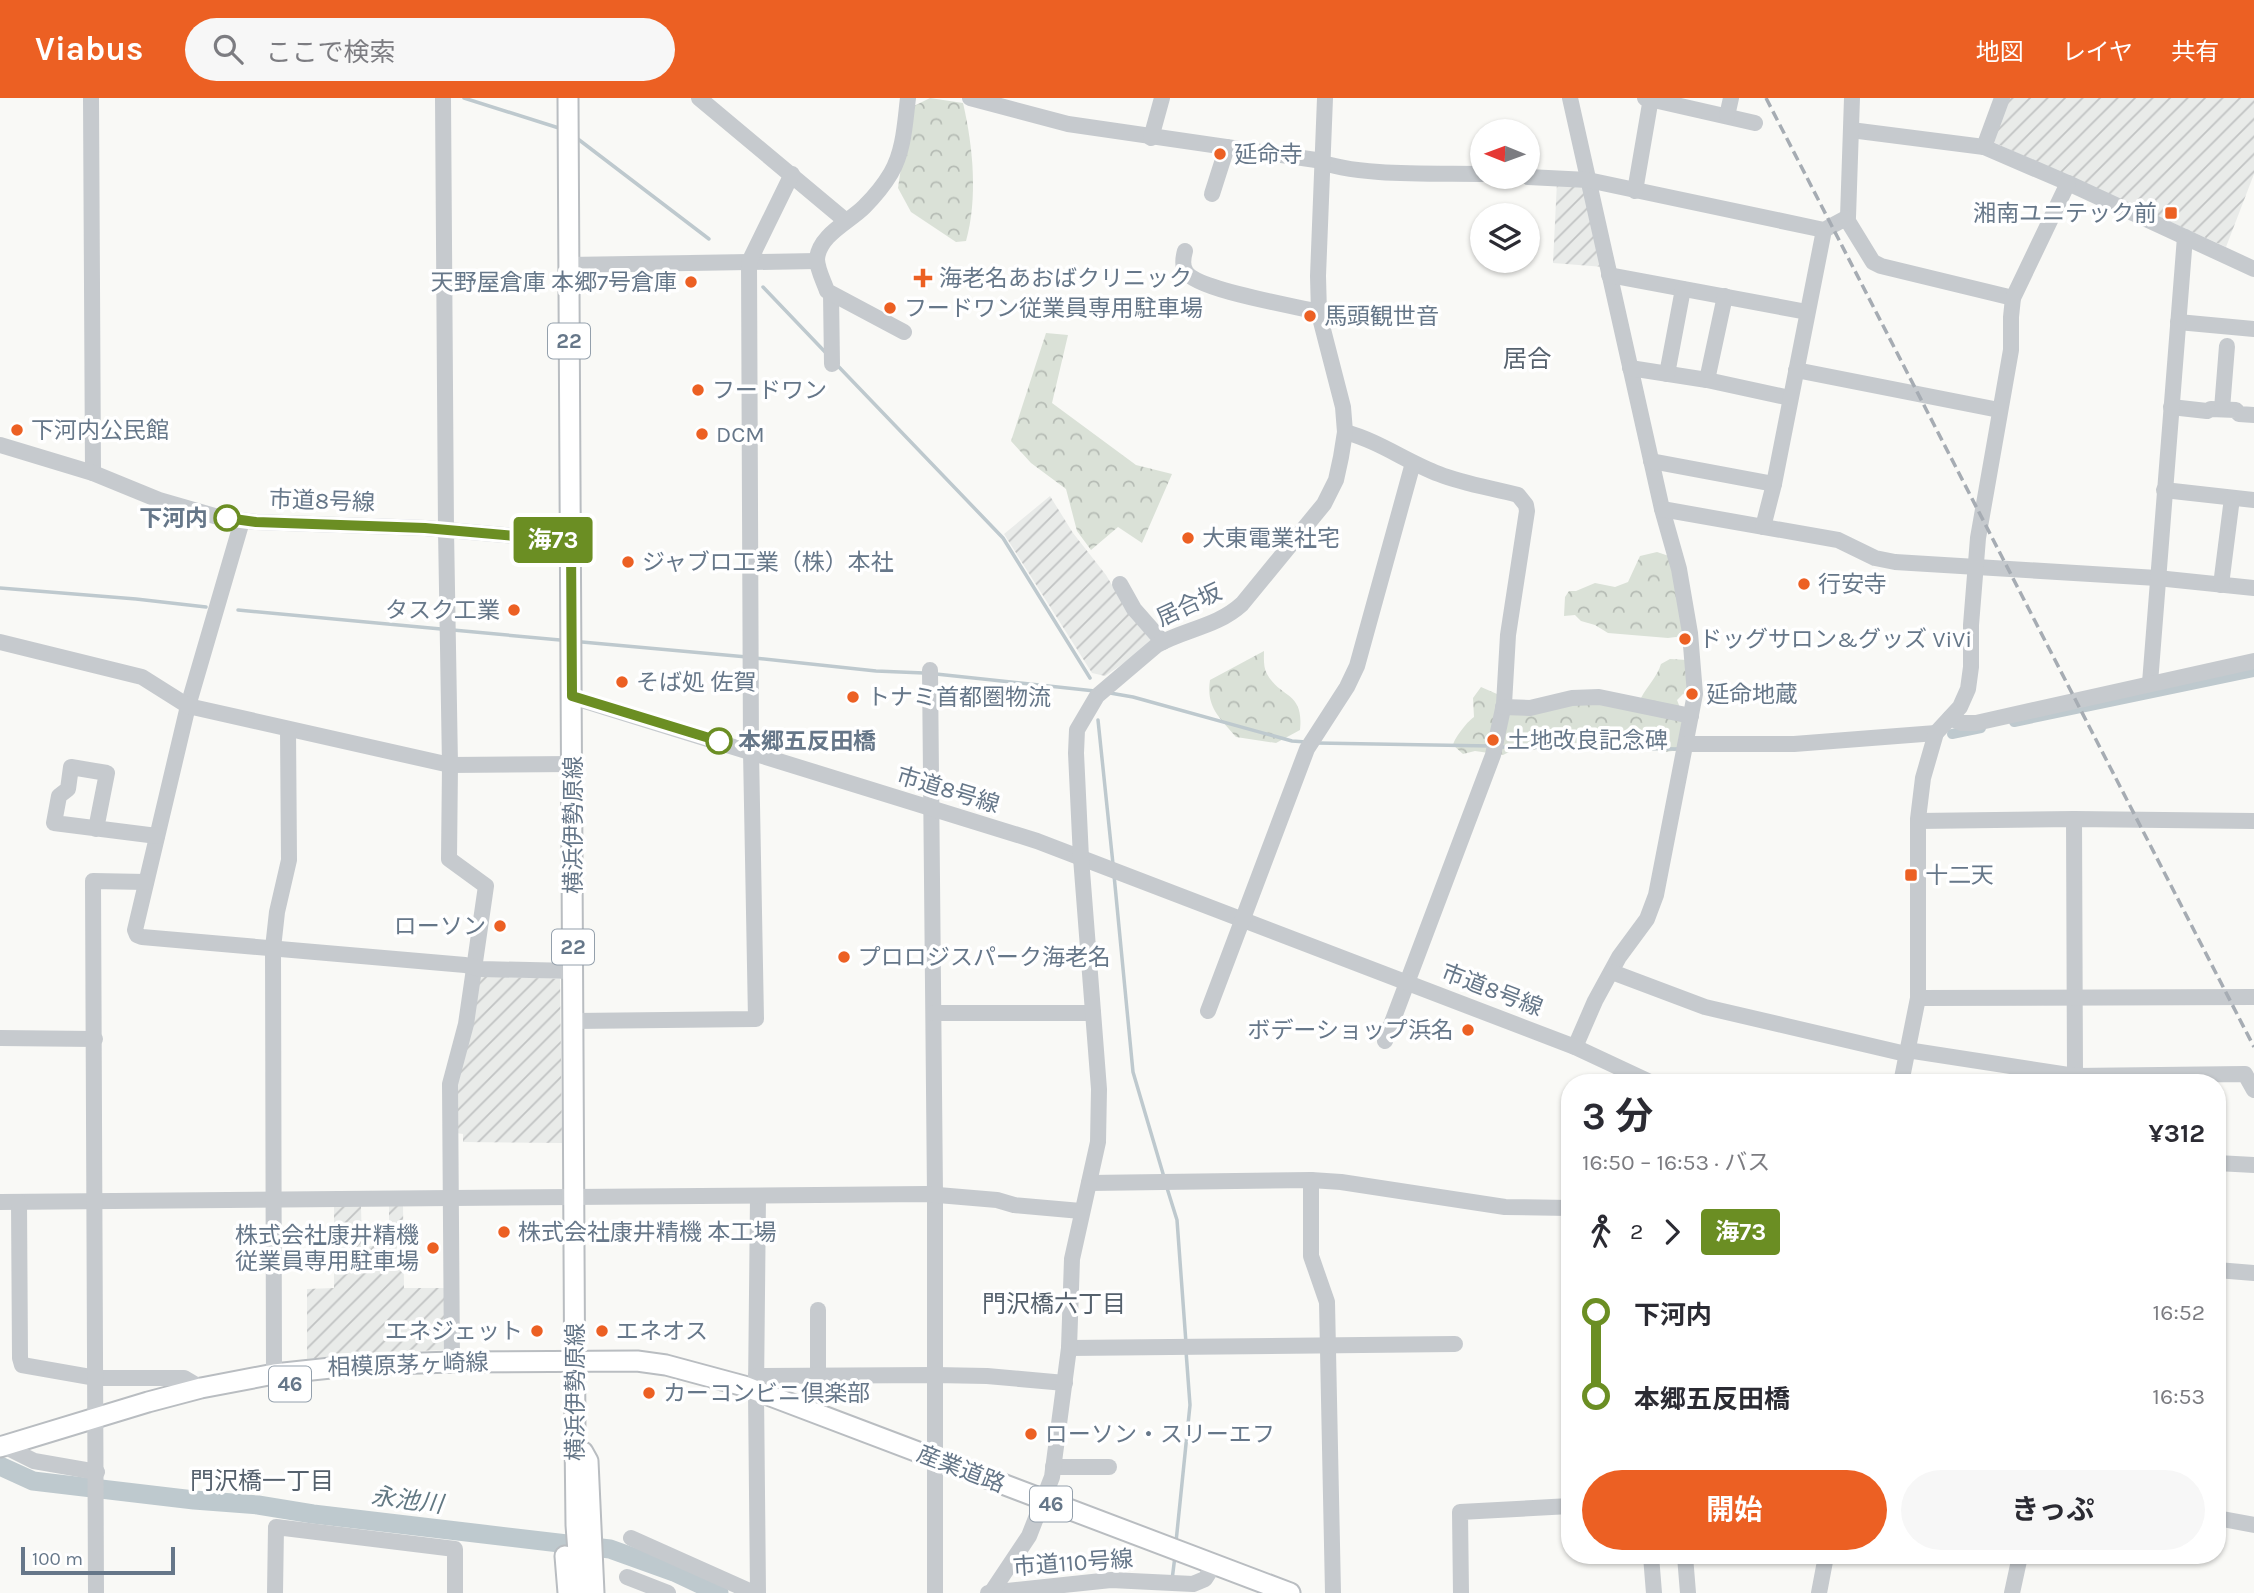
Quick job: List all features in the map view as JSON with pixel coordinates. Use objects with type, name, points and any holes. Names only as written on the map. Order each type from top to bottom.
[{"type":"main road","name":"横浜伊勢原線","points":[[568,98],[574,1367],[577,1524],[582,1593]]},
{"type":"main road","name":"相模原茅ヶ崎線","points":[[6,1451],[97,1424],[201,1388],[274,1374],[359,1365],[452,1362],[574,1367]]},
{"type":"main road","name":"産業道路","points":[[574,1367],[756,1383],[1044,1501],[1290,1593]]},
{"type":"main road","name":"相模原茅ヶ崎線","points":[[97,1424],[206,1399],[324,1379],[574,1367]]},
{"type":"main road","points":[[568,1593],[566,1564],[577,1524]]},
{"type":"main road","points":[[577,1524],[593,1566],[594,1593]]},
{"type":"street","points":[[91,98],[93,473]]},
{"type":"street","points":[[443,98],[449,859],[486,886],[466,1024],[450,1084],[452,1362]]},
{"type":"street","points":[[699,98],[846,222]]},
{"type":"street","points":[[904,332],[827,291],[817,261],[824,243],[835,230],[874,197],[893,170],[899,152],[908,98]]},
{"type":"street","points":[[970,98],[1069,124],[1316,160],[1329,166],[1376,171],[1470,174]]},
{"type":"street","points":[[1151,138],[1163,98]]},
{"type":"street","name":"居合坂","points":[[989,1593],[1029,1536],[1049,1490],[1069,1348],[1072,1259],[1098,1142],[1099,1088],[1081,858],[1076,743],[1081,720],[1105,688],[1160,644],[1230,615],[1250,596],[1295,542],[1333,488],[1345,432],[1339,388],[1323,336],[1319,312],[1325,98]]},
{"type":"street","points":[[1570,98],[1662,509],[1679,569],[1695,673],[1691,716],[1656,895],[1647,919],[1631,939],[1595,1001],[1575,1047]]},
{"type":"street","points":[[1634,191],[1649,98],[1755,122]]},
{"type":"street","points":[[1727,116],[1731,98]]},
{"type":"street","points":[[1540,178],[1588,180],[1824,230],[1848,217],[1852,98]]},
{"type":"street","points":[[1984,147],[2002,98]]},
{"type":"street","points":[[1851,131],[1984,147],[2254,269]]},
{"type":"street","points":[[1212,194],[1227,147]]},
{"type":"street","points":[[574,1021],[755,1019],[748,262],[792,174]]},
{"type":"street","points":[[1903,1074],[1918,998],[1918,821],[1923,778],[1937,733],[1960,707],[1969,678],[1978,538],[2011,351],[2013,298],[2068,183]]},
{"type":"street","points":[[1846,218],[1873,262],[1881,266],[2013,298]]},
{"type":"street","points":[[1763,527],[1774,484],[1824,230]]},
{"type":"street","points":[[2150,683],[2185,237]]},
{"type":"street","points":[[1185,251],[1183,266],[1189,276],[1228,292],[1319,312]]},
{"type":"street","points":[[568,265],[817,261]]},
{"type":"street","points":[[1609,275],[1807,312]]},
{"type":"street","points":[[1667,374],[1683,289]]},
{"type":"street","points":[[831,294],[832,358]]},
{"type":"street","points":[[1707,380],[1725,296]]},
{"type":"street","points":[[2178,322],[2254,329]]},
{"type":"street","points":[[2222,409],[2227,346]]},
{"type":"street","points":[[1630,368],[1707,380],[1790,398]]},
{"type":"street","points":[[1796,370],[1999,410]]},
{"type":"street","points":[[2171,407],[2207,411],[2235,410],[2239,414],[2254,415]]},
{"type":"street","points":[[1345,432],[1387,447],[1413,463],[1441,475],[1518,495],[1526,505],[1508,635],[1503,706],[1495,746],[1385,1041]]},
{"type":"street","name":"市道8号線","points":[[0,445],[93,473],[159,500],[242,521],[446,530],[571,541]]},
{"type":"street","points":[[1651,461],[1774,484]]},
{"type":"street","points":[[1208,1011],[1312,743],[1347,687],[1356,666],[1413,463]]},
{"type":"street","points":[[2164,490],[2254,499]]},
{"type":"street","points":[[2221,585],[2232,498]]},
{"type":"street","points":[[1662,509],[1838,540],[1885,561],[2157,578],[2254,588]]},
{"type":"street","points":[[242,521],[188,706],[136,935],[474,968],[573,971]]},
{"type":"street","points":[[1120,584],[1133,608],[1160,644]]},
{"type":"street","points":[[0,642],[142,677],[188,706],[450,765],[572,764]]},
{"type":"street","points":[[1950,718],[1962,723],[1976,723],[2254,661]]},
{"type":"street","points":[[930,673],[935,1194],[935,1593]]},
{"type":"street","name":"市道8号線","points":[[572,696],[1037,841],[1575,1047],[1633,1074]]},
{"type":"street","points":[[1503,706],[1530,708],[1572,698],[1599,698],[1691,716]]},
{"type":"street","points":[[274,1374],[273,948],[277,912],[289,860],[288,730]]},
{"type":"street","points":[[1686,744],[1794,744],[1937,733]]},
{"type":"street","points":[[2074,820],[2074,999],[2080,1074]]},
{"type":"street","points":[[1918,821],[2254,821]]},
{"type":"street","points":[[96,829],[157,836]]},
{"type":"street","points":[[96,1593],[93,881],[146,882]]},
{"type":"street","points":[[1612,972],[1704,1007],[1907,1052],[2053,1074]]},
{"type":"street","points":[[1918,998],[2254,997]]},
{"type":"street","points":[[934,1013],[1093,1013]]},
{"type":"street","points":[[0,1038],[95,1038]]},
{"type":"street","points":[[2226,1074],[2245,1074],[2254,1090]]},
{"type":"street","points":[[2226,1163],[2254,1165]]},
{"type":"street","points":[[1311,1180],[1311,1255],[1327,1302],[1333,1593]]},
{"type":"street","points":[[1089,1183],[1311,1180],[1505,1206],[1561,1208]]},
{"type":"street","points":[[0,1202],[935,1194],[997,1200],[1014,1205],[1081,1210]]},
{"type":"street","points":[[631,1538],[756,1593],[758,1196]]},
{"type":"street","points":[[19,1202],[22,1365],[96,1378],[184,1378],[201,1388]]},
{"type":"street","points":[[2226,1271],[2254,1273]]},
{"type":"street","points":[[818,1310],[818,1375]]},
{"type":"street","points":[[1069,1348],[1455,1344]]},
{"type":"street","points":[[756,1383],[818,1375],[987,1376],[1065,1383]]},
{"type":"street","points":[[6,1451],[43,1463],[97,1473]]},
{"type":"street","points":[[1053,1467],[1109,1467]]},
{"type":"street","points":[[1461,1593],[1460,1512],[1561,1506]]},
{"type":"street","points":[[2226,1520],[2254,1525]]},
{"type":"street","points":[[275,1593],[276,1527],[455,1549],[455,1593]]},
{"type":"street","name":"市道110号線","points":[[989,1593],[1111,1580],[1171,1583],[1200,1581],[1214,1564]]},
{"type":"street","points":[[1652,1564],[1654,1593]]},
{"type":"street","points":[[1686,1564],[1688,1593]]},
{"type":"street","points":[[1818,1593],[1824,1564]]},
{"type":"street","points":[[2012,1593],[2018,1564]]},
{"type":"street","points":[[627,1577],[650,1589],[668,1593]]},
{"type":"shaded area","points":[[2009,98],[2254,98],[2254,174],[2226,247],[1993,142]]},
{"type":"shaded area","points":[[1557,182],[1584,183],[1604,267],[1553,263]]},
{"type":"shaded area","points":[[1050,496],[1124,605],[1155,642],[1105,676],[1092,673],[1004,534]]},
{"type":"shaded area","points":[[479,976],[560,979],[562,1143],[463,1142],[463,1134],[456,1133],[455,1089]]},
{"type":"shaded area","points":[[389,1204],[403,1204],[404,1288],[446,1288],[446,1350],[361,1353],[307,1359],[307,1289],[334,1288],[334,1206],[361,1206],[362,1246],[389,1246]]},
{"type":"green space","points":[[930,98],[963,103],[973,172],[972,207],[966,241],[956,242],[911,212],[898,188],[907,127],[914,106]]},
{"type":"green space","points":[[1046,333],[1068,335],[1052,403],[1136,465],[1172,474],[1142,543],[1118,527],[1091,550],[1077,531],[1066,489],[1031,463],[1011,441]]},
{"type":"green space","points":[[1657,552],[1672,557],[1684,636],[1668,638],[1608,633],[1581,621],[1575,615],[1564,616],[1565,597],[1569,591],[1595,583],[1615,587],[1628,582],[1640,556]]},
{"type":"green space","points":[[1264,651],[1267,674],[1295,702],[1300,717],[1300,730],[1276,743],[1236,737],[1215,711],[1210,697],[1210,680]]},
{"type":"green space","points":[[1670,659],[1687,660],[1689,696],[1683,694],[1677,700],[1684,718],[1680,750],[1665,752],[1659,745],[1646,744],[1635,739],[1624,743],[1604,739],[1596,743],[1558,743],[1533,750],[1513,750],[1503,755],[1475,751],[1463,754],[1453,745],[1474,717],[1473,698],[1481,687],[1497,694],[1501,704],[1641,698],[1661,664]]},
{"type":"waterway","points":[[464,98],[562,129]]},
{"type":"waterway","points":[[574,136],[709,239]]},
{"type":"waterway","points":[[763,287],[827,354]]},
{"type":"waterway","points":[[837,365],[1003,538],[1090,678]]},
{"type":"waterway","points":[[0,588],[206,607]]},
{"type":"waterway","points":[[238,610],[441,629]]},
{"type":"waterway","points":[[453,630],[560,640]]},
{"type":"waterway","points":[[582,642],[747,657]]},
{"type":"waterway","points":[[754,658],[876,671],[924,673]]},
{"type":"waterway","points":[[2014,722],[2254,672]]},
{"type":"waterway","points":[[936,674],[1095,691]]},
{"type":"waterway","points":[[1110,693],[1292,741],[1306,742]]},
{"type":"waterway","points":[[1098,720],[1113,864]]},
{"type":"waterway","points":[[1952,734],[1981,728]]},
{"type":"waterway","points":[[1317,743],[1491,746]]},
{"type":"waterway","points":[[1499,747],[1680,749]]},
{"type":"waterway","points":[[1114,875],[1133,1072],[1164,1177]]},
{"type":"waterway","points":[[1167,1188],[1177,1220],[1186,1343]]},
{"type":"waterway","points":[[1176,1542],[1190,1405],[1186,1351]]},
{"type":"waterway","name":"永池川","points":[[0,1466],[33,1481],[258,1505],[313,1514],[610,1549],[674,1572],[719,1593]]},
{"type":"waterway","points":[[1172,1580],[1175,1556]]},
{"type":"railway","points":[[1766,98],[2254,1047]]},
{"type":"bus line","name":"海73","points":[[227,518],[256,522],[425,528],[571,541],[572,696],[719,741]]},
{"type":"place","name":"延命寺","points":[[1220,154]]},
{"type":"place","name":"湘南ユニテック前","points":[[2171,213]]},
{"type":"place","name":"海老名あおばクリニック","points":[[923,278]]},
{"type":"place","name":"天野屋倉庫 本郷7号倉庫","points":[[691,282]]},
{"type":"place","name":"フードワン従業員専用駐車場","points":[[890,308]]},
{"type":"place","name":"馬頭観世音","points":[[1310,316]]},
{"type":"place","name":"フードワン","points":[[698,390]]},
{"type":"place","name":"下河内公民館","points":[[17,430]]},
{"type":"place","name":"DCM","points":[[702,434]]},
{"type":"place","name":"下河内","points":[[227,518]]},
{"type":"place","name":"大東電業社宅","points":[[1188,538]]},
{"type":"place","name":"ジャブロ工業（株）本社","points":[[628,562]]},
{"type":"place","name":"行安寺","points":[[1804,584]]},
{"type":"place","name":"タスク工業","points":[[514,610]]},
{"type":"place","name":"ドッグサロン&グッズ ViVi","points":[[1685,639]]},
{"type":"place","name":"そば処 佐賀","points":[[622,682]]},
{"type":"place","name":"延命地蔵","points":[[1692,694]]},
{"type":"place","name":"トナミ首都圏物流","points":[[853,697]]},
{"type":"place","name":"土地改良記念碑","points":[[1493,740]]},
{"type":"place","name":"本郷五反田橋","points":[[719,741]]},
{"type":"place","name":"十二天","points":[[1911,875]]},
{"type":"place","name":"ローソン","points":[[500,926]]},
{"type":"place","name":"プロロジスパーク海老名","points":[[844,957]]},
{"type":"place","name":"ボデーショップ浜名","points":[[1468,1030]]},
{"type":"place","name":"株式会社康井精機 本工場","points":[[504,1232]]},
{"type":"place","name":"株式会社康井精機 従業員専用駐車場","points":[[433,1248]]},
{"type":"place","name":"エネジェット","points":[[537,1331]]},
{"type":"place","name":"エネオス","points":[[602,1331]]},
{"type":"place","name":"カーコンビニ倶楽部","points":[[649,1393]]},
{"type":"place","name":"ローソン・スリーエフ","points":[[1031,1434]]},
{"type":"district","name":"居合","points":[[1527,359]]},
{"type":"district","name":"門沢橋六丁目","points":[[1054,1304]]},
{"type":"district","name":"門沢橋一丁目","points":[[262,1481]]}]
